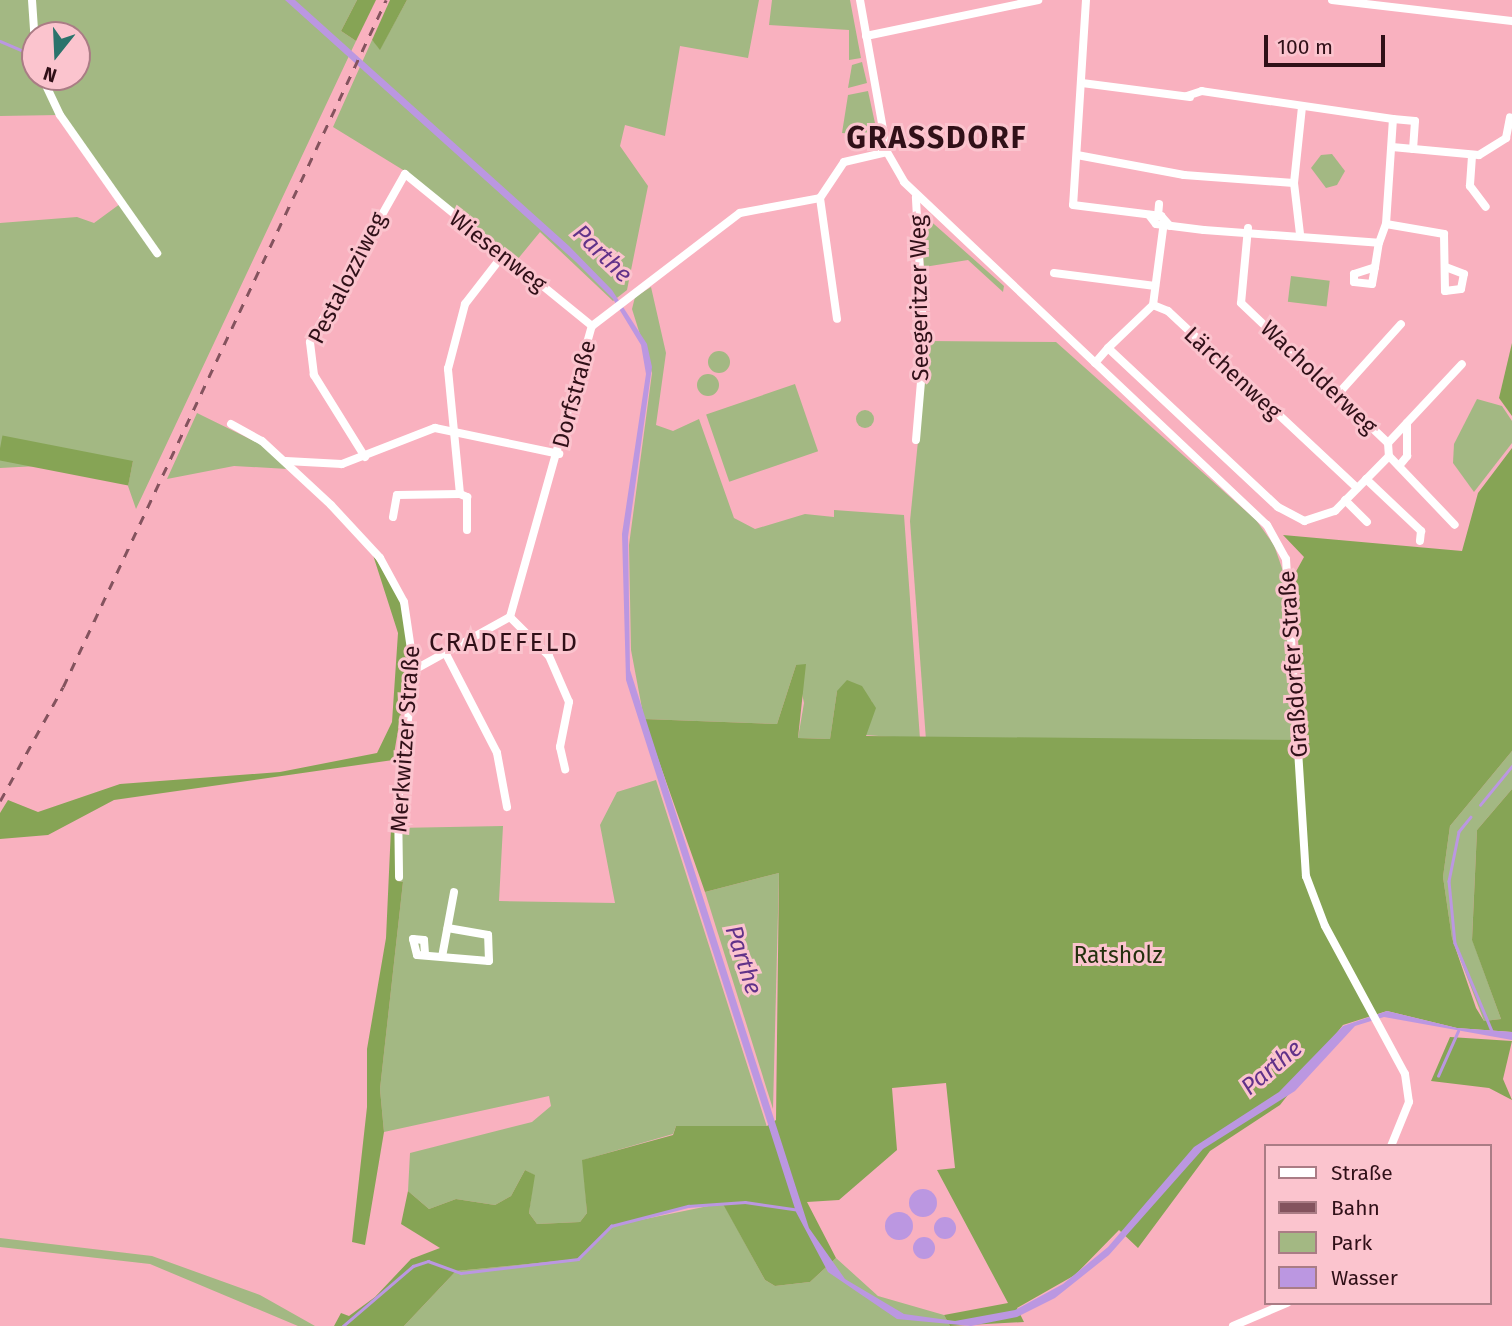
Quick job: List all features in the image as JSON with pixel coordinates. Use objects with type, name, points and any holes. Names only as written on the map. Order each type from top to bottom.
[{"type":"street","points":[[32,0],[33,21]]},
{"type":"street","name":"Graßdorfer Straße","points":[[860,0],[887,152],[916,197],[1267,525],[1286,559],[1306,876],[1325,926],[1381,1026],[1408,1090],[1392,1144]]},
{"type":"street","points":[[866,36],[1038,0]]},
{"type":"street","points":[[1086,0],[1073,205],[1161,220],[1379,243]]},
{"type":"street","points":[[1332,0],[1512,21]]},
{"type":"street","points":[[1082,83],[1187,96],[1213,93],[1415,121],[1413,149]]},
{"type":"street","points":[[48,91],[60,115],[157,254]]},
{"type":"street","points":[[1300,234],[1294,183],[1302,107]]},
{"type":"street","points":[[1392,147],[1472,156],[1506,138],[1510,117]]},
{"type":"street","points":[[1375,267],[1386,224],[1393,119]]},
{"type":"street","points":[[837,319],[820,198],[844,162],[887,152]]},
{"type":"street","points":[[1077,155],[1184,175],[1294,183]]},
{"type":"street","points":[[1472,156],[1470,186],[1486,207]]},
{"type":"street","name":"Wiesenweg","points":[[405,174],[592,326]]},
{"type":"street","name":"Pestalozziweg","points":[[365,457],[314,374],[310,342],[405,174]]},
{"type":"street","name":"Seegeritzer Weg","points":[[916,197],[924,347],[916,440]]},
{"type":"street","name":"Dorfstraße","points":[[510,617],[559,454],[592,326],[740,213],[820,198]]},
{"type":"street","points":[[1095,363],[1153,305],[1161,220],[1159,204]]},
{"type":"street","points":[[1386,224],[1444,234],[1446,267]]},
{"type":"street","name":"Wacholderweg","points":[[1248,229],[1241,303],[1388,443],[1389,456]]},
{"type":"street","points":[[460,494],[449,369],[464,304],[503,254]]},
{"type":"street","points":[[1054,274],[1156,286]]},
{"type":"street","name":"Lärchenweg","points":[[1153,305],[1168,311],[1357,488]]},
{"type":"street","points":[[1338,394],[1401,324]]},
{"type":"street","points":[[1108,348],[1278,507],[1304,521],[1335,511],[1389,456],[1455,525]]},
{"type":"street","points":[[1388,443],[1462,364]]},
{"type":"street","points":[[1399,467],[1407,456],[1407,423]]},
{"type":"street","name":"Merkwitzer Straße","points":[[231,424],[286,461],[395,580],[412,638],[414,670],[400,776],[399,877]]},
{"type":"street","points":[[286,461],[330,466],[365,457],[414,432],[453,428],[559,454]]},
{"type":"street","points":[[1366,479],[1421,531],[1420,541]]},
{"type":"street","points":[[393,517],[397,495],[460,494],[467,497],[467,530]]},
{"type":"street","points":[[1345,500],[1367,522]]},
{"type":"street","points":[[414,670],[510,617],[549,656],[569,702],[561,747],[565,769]]},
{"type":"street","points":[[446,654],[497,753],[507,807]]},
{"type":"street","points":[[442,957],[454,892]]},
{"type":"street","points":[[425,954],[489,961],[488,935],[447,928]]},
{"type":"street","points":[[1233,1326],[1246,1323],[1283,1305]]},
{"type":"green space","points":[[0,0],[357,0],[341,31],[356,41],[136,509],[128,486],[133,461],[0,468],[0,223],[77,217],[94,223],[124,201],[59,115],[0,116]]},
{"type":"green space","points":[[357,0],[376,0],[356,41],[341,31]]},
{"type":"green space","points":[[390,0],[407,0],[380,50],[372,40]]},
{"type":"green space","points":[[407,0],[759,0],[748,58],[680,46],[665,136],[625,125],[620,146],[648,186],[627,290],[613,301],[540,232],[517,260],[408,173],[333,127],[372,40],[380,49]]},
{"type":"green space","points":[[772,0],[850,0],[861,58],[849,60],[849,30],[769,25]]},
{"type":"green space","points":[[862,62],[867,83],[848,88],[852,65]]},
{"type":"green space","points":[[868,91],[878,137],[867,149],[866,135],[842,133],[848,95]]},
{"type":"green space","points":[[1332,154],[1345,171],[1337,185],[1326,188],[1311,168],[1321,155]]},
{"type":"green space","points":[[926,217],[1004,286],[1003,292],[968,260],[924,267],[920,222]]},
{"type":"green space","points":[[1291,276],[1330,281],[1327,307],[1288,302]]},
{"type":"green space","points":[[651,287],[666,353],[656,425],[673,431],[699,419],[734,518],[755,529],[805,514],[834,517],[834,510],[904,515],[920,739],[865,735],[872,701],[837,691],[830,739],[798,738],[804,703],[796,665],[777,724],[644,719],[631,650],[629,545],[652,373],[632,309],[635,297]]},
{"type":"green space","points":[[928,341],[1056,342],[1256,520],[1274,545],[1286,580],[1298,740],[926,740],[910,521]]},
{"type":"green space","points":[[1512,343],[1512,416],[1499,398]]},
{"type":"green space","points":[[719,351],[727,354],[730,362],[727,370],[719,373],[711,370],[708,362],[711,354]]},
{"type":"green space","points":[[708,374],[716,377],[719,385],[716,393],[708,396],[700,393],[697,385],[700,377]]},
{"type":"green space","points":[[795,384],[818,451],[729,482],[706,415]]},
{"type":"green space","points":[[1477,399],[1502,406],[1512,421],[1512,443],[1474,492],[1453,463],[1454,444]]},
{"type":"green space","points":[[861,410],[869,410],[874,419],[872,426],[861,428],[856,423],[856,415]]},
{"type":"green space","points":[[197,413],[260,444],[288,469],[234,466],[167,479]]},
{"type":"green space","points":[[2,436],[133,461],[128,486],[0,461]]},
{"type":"green space","name":"Ratsholz","points":[[1512,448],[1512,751],[1450,826],[1443,877],[1452,938],[1476,1008],[1484,1021],[1501,1019],[1472,940],[1477,830],[1512,789],[1512,1032],[1457,1028],[1387,1011],[1343,1025],[1280,1105],[1210,1151],[1138,1248],[1119,1230],[1075,1275],[1017,1308],[1024,1322],[950,1326],[944,1315],[1008,1303],[937,1170],[955,1168],[946,1083],[892,1088],[897,1150],[839,1200],[807,1202],[836,1258],[810,1282],[775,1286],[765,1280],[723,1204],[688,1206],[611,1226],[578,1259],[456,1271],[404,1326],[334,1326],[341,1313],[349,1316],[375,1297],[411,1259],[440,1248],[401,1224],[408,1191],[429,1209],[456,1199],[495,1205],[511,1196],[525,1170],[535,1175],[529,1213],[537,1224],[580,1222],[587,1213],[582,1160],[673,1135],[676,1126],[767,1126],[776,1120],[779,873],[705,892],[644,719],[777,724],[796,665],[806,664],[798,738],[830,739],[837,691],[847,680],[862,686],[876,708],[866,736],[1306,740],[1293,577],[1304,557],[1283,535],[1462,551],[1478,493]]},
{"type":"green space","points":[[373,555],[398,592],[407,632],[408,671],[393,760],[114,800],[48,835],[0,839],[0,813],[8,800],[38,812],[120,784],[280,772],[377,753],[392,722],[398,633]]},
{"type":"green space","points":[[1512,751],[1512,789],[1477,830],[1472,939],[1501,1019],[1484,1021],[1452,938],[1443,877],[1450,826]]},
{"type":"green space","points":[[656,780],[767,1127],[676,1126],[673,1134],[583,1160],[587,1213],[580,1222],[537,1224],[529,1213],[534,1175],[525,1170],[511,1196],[495,1205],[456,1199],[429,1209],[408,1191],[410,1153],[532,1122],[551,1106],[549,1096],[384,1132],[380,1089],[403,882],[397,881],[396,828],[503,826],[499,901],[615,903],[600,825],[617,792]]},
{"type":"green space","points":[[391,828],[396,828],[397,881],[403,882],[380,1089],[384,1132],[365,1245],[352,1242],[367,1107],[367,1049],[386,938]]},
{"type":"green space","points":[[779,873],[773,1109],[705,892]]},
{"type":"green space","points":[[1450,1037],[1512,1041],[1503,1079],[1512,1100],[1489,1088],[1431,1081]]},
{"type":"green space","points":[[723,1203],[765,1280],[775,1286],[810,1282],[836,1258],[878,1296],[944,1315],[950,1326],[404,1326],[456,1271],[578,1259],[611,1226]]},
{"type":"green space","points":[[0,1238],[152,1256],[260,1295],[315,1326],[298,1326],[150,1264],[0,1247]]},
{"type":"water","points":[[285,0],[295,0],[569,246],[612,290],[647,344],[652,367],[628,537],[630,670],[809,1228],[845,1279],[904,1314],[955,1321],[1015,1310],[1063,1284],[1108,1247],[1194,1147],[1279,1092],[1343,1026],[1387,1011],[1457,1028],[1512,1032],[1512,1040],[1384,1017],[1355,1026],[1295,1091],[1203,1149],[1109,1255],[1055,1298],[1017,1317],[971,1326],[897,1319],[828,1272],[796,1212],[626,680],[622,534],[646,374],[641,345],[613,299],[576,262]]},
{"type":"water","points":[[923,1189],[933,1193],[937,1203],[933,1213],[923,1217],[913,1213],[909,1203],[913,1193]]},
{"type":"water","points":[[899,1212],[909,1216],[913,1226],[909,1236],[899,1240],[889,1236],[885,1226],[889,1216]]},
{"type":"water","points":[[945,1217],[953,1220],[956,1228],[953,1236],[945,1239],[937,1236],[934,1228],[937,1220]]},
{"type":"water","points":[[924,1237],[932,1240],[935,1248],[932,1256],[924,1259],[916,1256],[913,1248],[916,1240]]},
{"type":"waterway","points":[[0,41],[21,50]]},
{"type":"waterway","points":[[1480,805],[1512,766]]},
{"type":"waterway","points":[[1471,817],[1459,832],[1449,881],[1455,943],[1492,1031]]},
{"type":"waterway","points":[[1438,1076],[1458,1031]]},
{"type":"waterway","points":[[343,1326],[413,1266],[428,1261],[461,1273],[578,1259],[611,1226],[688,1206],[745,1202],[799,1210]]},
{"type":"railway","points":[[0,801],[63,687],[386,0]]},
{"type":"district","name":"GRASSDORF","points":[[937,138]]},
{"type":"district","name":"CRADEFELD","points":[[504,643]]},
{"type":"water label","name":"Parthe","points":[[602,254]]},
{"type":"water label","name":"Parthe","points":[[743,960]]},
{"type":"water label","name":"Parthe","points":[[1272,1068]]}]
